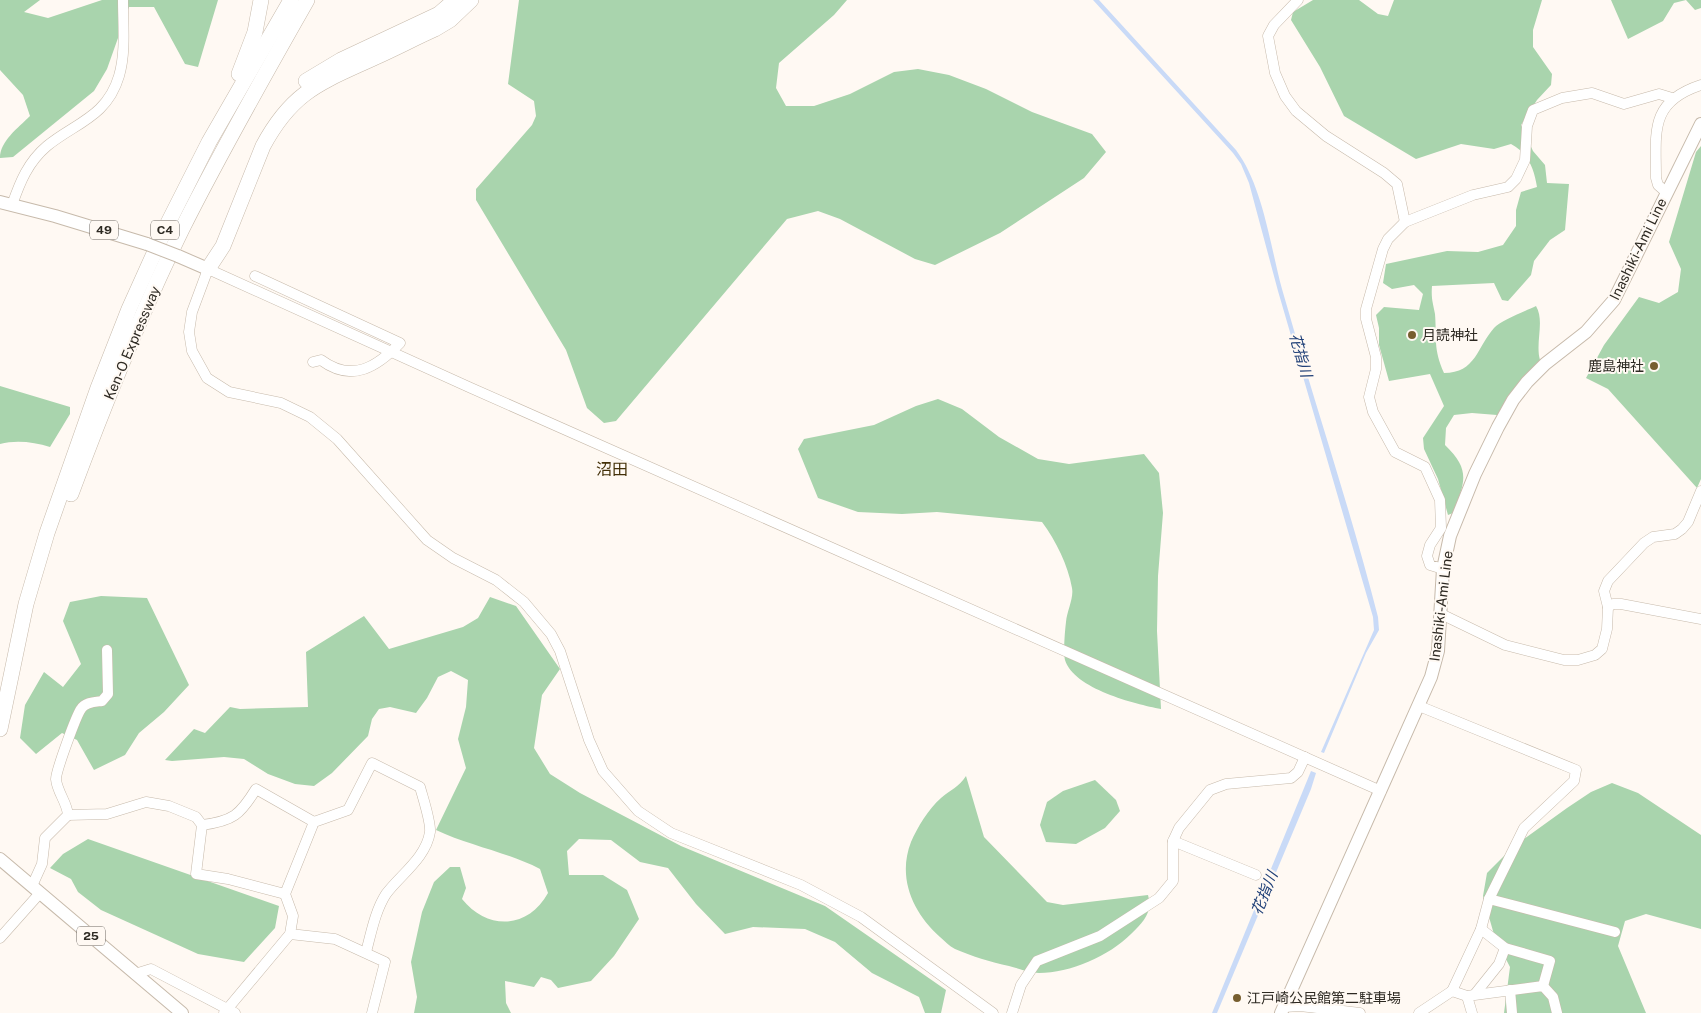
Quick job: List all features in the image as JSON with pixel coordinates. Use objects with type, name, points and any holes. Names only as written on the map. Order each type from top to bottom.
[{"type":"highway","points":[[209,142],[248,53],[255,32],[261,0]]},
{"type":"highway","name":"Ken-O Expressway","points":[[0,729],[26,604],[47,533],[98,388],[162,236],[209,142],[291,0]]},
{"type":"highway","name":"Ken-O Expressway","points":[[5,706],[55,537],[140,320],[216,163],[307,0]]},
{"type":"highway","points":[[296,19],[311,0]]},
{"type":"highway","points":[[410,34],[442,0]]},
{"type":"highway","points":[[410,34],[439,14],[455,0]]},
{"type":"highway","points":[[208,269],[223,246],[275,119],[288,104],[320,82],[410,34],[447,18],[464,0]]},
{"type":"highway","points":[[410,34],[450,20],[471,0]]},
{"type":"main road","name":"Inashiki-Ami Line","points":[[1282,1010],[1419,706],[1435,665],[1442,614],[1443,569],[1457,517],[1498,427],[1513,400],[1545,364],[1586,332],[1614,300],[1701,124]]},
{"type":"main road","name":"49","points":[[6,203],[147,244],[208,269]]},
{"type":"main road","name":"25","points":[[0,859],[182,1013]]},
{"type":"street","points":[[6,203],[37,156],[52,142],[95,114],[115,88],[120,76],[123,48],[123,0]]},
{"type":"street","points":[[1298,0],[1274,25],[1268,36],[1275,73],[1285,96],[1296,111],[1326,136],[1384,173],[1397,184],[1401,195],[1404,222]]},
{"type":"street","points":[[1666,192],[1658,185],[1656,178],[1656,129],[1664,108],[1672,98],[1701,85]]},
{"type":"street","points":[[1443,569],[1430,565],[1427,556],[1430,545],[1441,528],[1440,500],[1434,484],[1425,468],[1395,452],[1373,412],[1369,397],[1376,369],[1376,356],[1366,319],[1368,300],[1383,249],[1388,239],[1404,222],[1473,195],[1508,187],[1516,179],[1525,160],[1527,126],[1533,110],[1562,98],[1592,93],[1624,104],[1659,94],[1672,98]]},
{"type":"street","points":[[993,1013],[853,913],[801,885],[671,833],[638,812],[603,771],[589,740],[560,651],[551,634],[524,602],[496,580],[453,558],[427,540],[338,439],[310,417],[281,403],[230,392],[208,378],[194,356],[190,332],[192,312],[208,269],[1381,791]]},
{"type":"street","points":[[256,276],[400,343],[379,364],[347,372],[339,372],[321,360],[313,362]]},
{"type":"street","points":[[1442,614],[1505,645],[1564,660],[1578,660],[1595,655],[1602,649],[1607,629],[1608,607],[1604,591],[1608,581],[1644,542],[1653,537],[1675,534],[1682,529],[1688,522],[1701,491]]},
{"type":"street","points":[[1608,607],[1612,604],[1621,604],[1701,620]]},
{"type":"street","points":[[68,815],[67,806],[58,791],[56,777],[81,708],[90,703],[102,701],[108,694],[107,650]]},
{"type":"street","points":[[1419,706],[1576,770],[1574,781],[1524,828],[1488,899],[1481,929],[1452,991],[1419,1013]]},
{"type":"street","points":[[1012,1013],[1021,985],[1037,961],[1100,936],[1159,898],[1173,881],[1173,841],[1179,828],[1210,790],[1226,784],[1291,778],[1298,772],[1305,756]]},
{"type":"street","points":[[135,974],[151,969],[229,1011],[290,934],[294,916],[285,894],[314,822],[348,810],[372,763],[420,788],[430,831],[425,846],[386,895],[376,917],[366,952]]},
{"type":"street","points":[[202,825],[225,822],[242,810],[256,789],[314,822]]},
{"type":"street","points":[[0,938],[36,890],[45,838],[68,815],[107,814],[146,802],[163,804],[196,818],[202,825],[196,874],[228,879],[285,894]]},
{"type":"street","points":[[1173,841],[1256,875]]},
{"type":"street","points":[[1488,899],[1615,932]]},
{"type":"street","points":[[1481,929],[1505,948],[1550,961],[1543,986]]},
{"type":"street","points":[[290,934],[335,938],[385,962],[372,1013]]},
{"type":"street","points":[[1472,1013],[1471,995],[1499,964],[1505,948]]},
{"type":"street","points":[[1452,991],[1471,995],[1543,986]]},
{"type":"street","points":[[1543,986],[1553,998],[1557,1013]]},
{"type":"street","points":[[1510,990],[1512,1013]]},
{"type":"street","points":[[1282,1010],[1300,1006],[1360,1013]]},
{"type":"green space","points":[[0,0],[40,0],[24,12],[48,18],[102,0],[218,0],[198,67],[185,64],[154,7],[129,7],[107,69],[94,91],[13,157],[0,158],[6,140],[30,116],[23,95],[0,70]]},
{"type":"green space","points":[[519,0],[847,0],[834,15],[779,63],[776,88],[786,106],[814,106],[850,94],[894,72],[918,69],[949,75],[986,89],[1032,112],[1092,134],[1106,152],[1084,178],[1000,233],[935,265],[915,259],[840,219],[818,211],[787,219],[616,421],[604,423],[587,408],[566,350],[476,200],[476,189],[532,125],[536,116],[534,101],[508,84]]},
{"type":"green space","points":[[1313,0],[1359,0],[1378,14],[1388,16],[1394,0],[1542,0],[1533,30],[1533,47],[1552,74],[1551,85],[1537,100],[1521,125],[1533,151],[1545,165],[1547,183],[1569,184],[1565,230],[1550,240],[1534,261],[1531,275],[1508,301],[1502,300],[1494,283],[1432,286],[1436,344],[1444,373],[1455,372],[1469,364],[1475,358],[1488,335],[1502,322],[1536,306],[1540,318],[1540,360],[1503,408],[1497,415],[1472,413],[1454,415],[1446,428],[1445,445],[1459,462],[1463,477],[1463,484],[1453,513],[1448,515],[1438,479],[1424,449],[1423,438],[1444,406],[1430,374],[1389,381],[1379,345],[1379,328],[1376,315],[1384,307],[1419,310],[1423,294],[1414,285],[1392,289],[1383,283],[1386,264],[1447,251],[1478,252],[1503,245],[1516,226],[1516,210],[1521,192],[1537,187],[1534,174],[1526,157],[1511,144],[1494,149],[1461,144],[1416,159],[1344,116],[1320,67],[1291,20],[1293,12]]},
{"type":"green space","points":[[1611,0],[1686,0],[1674,3],[1663,21],[1628,39]]},
{"type":"green space","points":[[1686,0],[1701,0],[1701,8],[1695,10]]},
{"type":"green space","points":[[1701,146],[1701,479],[1697,488],[1608,389],[1586,378],[1604,345],[1639,297],[1659,303],[1678,292],[1681,269],[1669,242],[1696,152]]},
{"type":"green space","points":[[0,386],[70,407],[70,414],[50,447],[25,442],[0,444]]},
{"type":"green space","points":[[938,399],[962,409],[999,437],[1038,459],[1069,464],[1144,454],[1159,473],[1163,513],[1158,576],[1157,631],[1161,709],[1107,694],[1080,679],[1071,670],[1065,660],[1064,647],[1072,588],[1061,554],[1042,522],[937,512],[902,514],[858,512],[818,498],[798,449],[804,439],[874,425],[916,406]]},
{"type":"green space","points":[[101,596],[147,598],[189,685],[164,712],[139,733],[125,755],[94,770],[77,740],[62,733],[36,754],[20,738],[25,705],[44,672],[63,687],[81,664],[63,621],[70,602]]},
{"type":"green space","points":[[490,597],[516,606],[560,669],[542,695],[534,748],[550,774],[580,793],[681,846],[825,906],[946,990],[941,1013],[925,1013],[919,997],[872,973],[835,942],[805,929],[753,927],[725,934],[696,904],[668,868],[640,862],[611,840],[579,839],[567,851],[569,875],[603,875],[627,890],[639,919],[614,956],[591,981],[558,988],[551,980],[541,977],[534,987],[505,981],[506,1003],[511,1013],[414,1013],[417,997],[411,962],[422,912],[434,882],[450,867],[460,867],[466,888],[462,899],[484,917],[495,921],[519,919],[530,914],[540,905],[548,893],[540,869],[515,858],[436,830],[466,768],[458,739],[466,707],[468,680],[451,671],[438,677],[427,698],[416,713],[390,707],[379,709],[372,719],[368,736],[332,773],[314,786],[295,784],[268,774],[244,759],[224,757],[165,760],[194,729],[205,733],[230,707],[240,709],[308,707],[306,652],[364,616],[389,649],[463,627],[478,618]]},
{"type":"green space","points":[[966,776],[984,837],[1047,902],[1063,905],[1148,895],[1149,907],[1146,917],[1122,942],[1100,956],[1076,966],[1051,972],[1027,971],[988,961],[949,945],[930,928],[915,906],[907,882],[907,855],[911,842],[928,813],[944,795],[957,786]]},
{"type":"green space","points":[[1095,780],[1116,800],[1120,811],[1105,828],[1076,844],[1046,842],[1040,825],[1047,802],[1063,791]]},
{"type":"green space","points":[[1612,783],[1638,793],[1701,835],[1701,929],[1646,914],[1625,921],[1618,946],[1646,1013],[1504,1013],[1510,967],[1495,938],[1483,896],[1487,873],[1513,847],[1567,808],[1591,792]]},
{"type":"green space","points":[[88,839],[279,906],[275,928],[244,962],[198,954],[101,910],[78,892],[71,879],[50,868],[63,854]]},
{"type":"water","name":"花指川","points":[[1093,0],[1099,0],[1236,150],[1253,181],[1265,217],[1282,289],[1356,535],[1378,617],[1379,630],[1366,653],[1324,753],[1321,752],[1374,630],[1373,617],[1278,291],[1249,183],[1241,164],[1233,153]]},
{"type":"water","name":"花指川","points":[[1311,771],[1316,773],[1311,789],[1217,1013],[1212,1013]]},
{"type":"place","name":"月読神社","points":[[1412,335]]},
{"type":"place","name":"鹿島神社","points":[[1654,366]]},
{"type":"place","name":"江戸崎公民館第二駐車場","points":[[1237,998]]},
{"type":"district","name":"沼田","points":[[612,469]]}]
